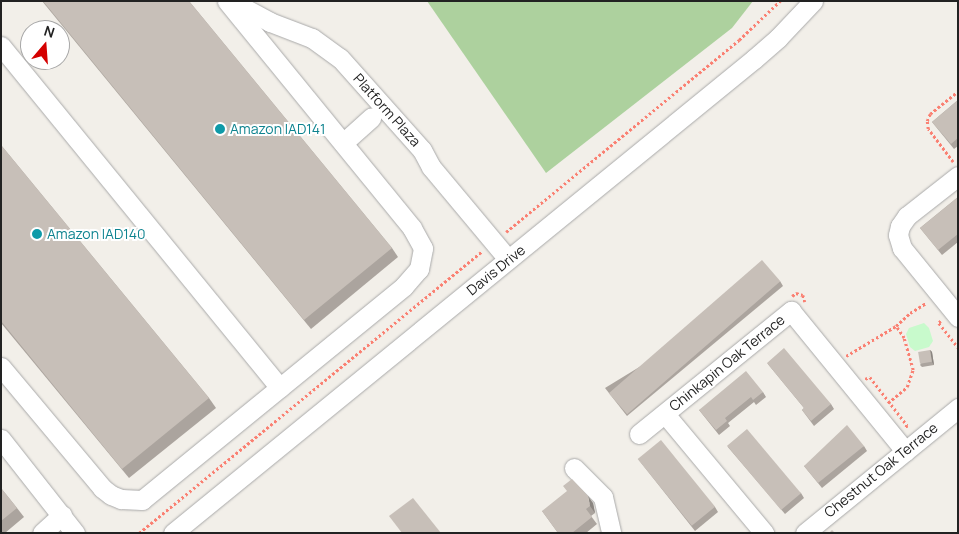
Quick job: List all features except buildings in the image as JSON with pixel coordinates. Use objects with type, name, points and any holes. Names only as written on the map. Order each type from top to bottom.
[{"type":"street","points":[[1,367],[102,488],[111,496],[132,501],[142,500],[280,388],[420,270],[423,258],[422,248],[415,233],[227,1]]},
{"type":"street","name":"Platform Plaza","points":[[232,1],[270,22],[312,38],[340,58],[422,150],[431,167],[508,259]]},
{"type":"street","name":"Davis Drive","points":[[173,533],[754,59],[778,38],[813,1]]},
{"type":"street","points":[[1,46],[280,388]]},
{"type":"street","points":[[343,143],[371,118]]},
{"type":"street","points":[[950,318],[902,248],[898,235],[900,226],[907,216],[956,170]]},
{"type":"street","name":"Chinkapin Oak Terrace","points":[[639,434],[791,311],[905,443]]},
{"type":"street","points":[[665,414],[764,533]]},
{"type":"street","name":"Chestnut Oak Terrace","points":[[805,533],[905,443],[955,414]]},
{"type":"street","points":[[1,439],[76,533]]},
{"type":"street","points":[[574,468],[603,497],[611,533]]},
{"type":"street","points":[[42,533],[62,516]]},
{"type":"path","points":[[139,533],[740,40],[780,1]]},
{"type":"path","points":[[956,170],[928,129],[926,121],[930,114],[958,91]]},
{"type":"path","points":[[842,360],[896,326],[910,313],[928,303]]},
{"type":"path","points":[[950,318],[939,324],[958,347]]},
{"type":"path","points":[[888,403],[907,387],[913,370],[904,338],[896,326]]},
{"type":"path","points":[[858,381],[870,378],[907,425],[905,443]]},
{"type":"green space","points":[[427,1],[753,1],[732,28],[546,173]]},
{"type":"green space","points":[[924,323],[929,328],[933,341],[929,347],[915,351],[910,347],[906,334],[909,328]]},
{"type":"place","name":"Amazon IAD141","points":[[220,129]]},
{"type":"place","name":"Amazon IAD140","points":[[37,234]]}]
